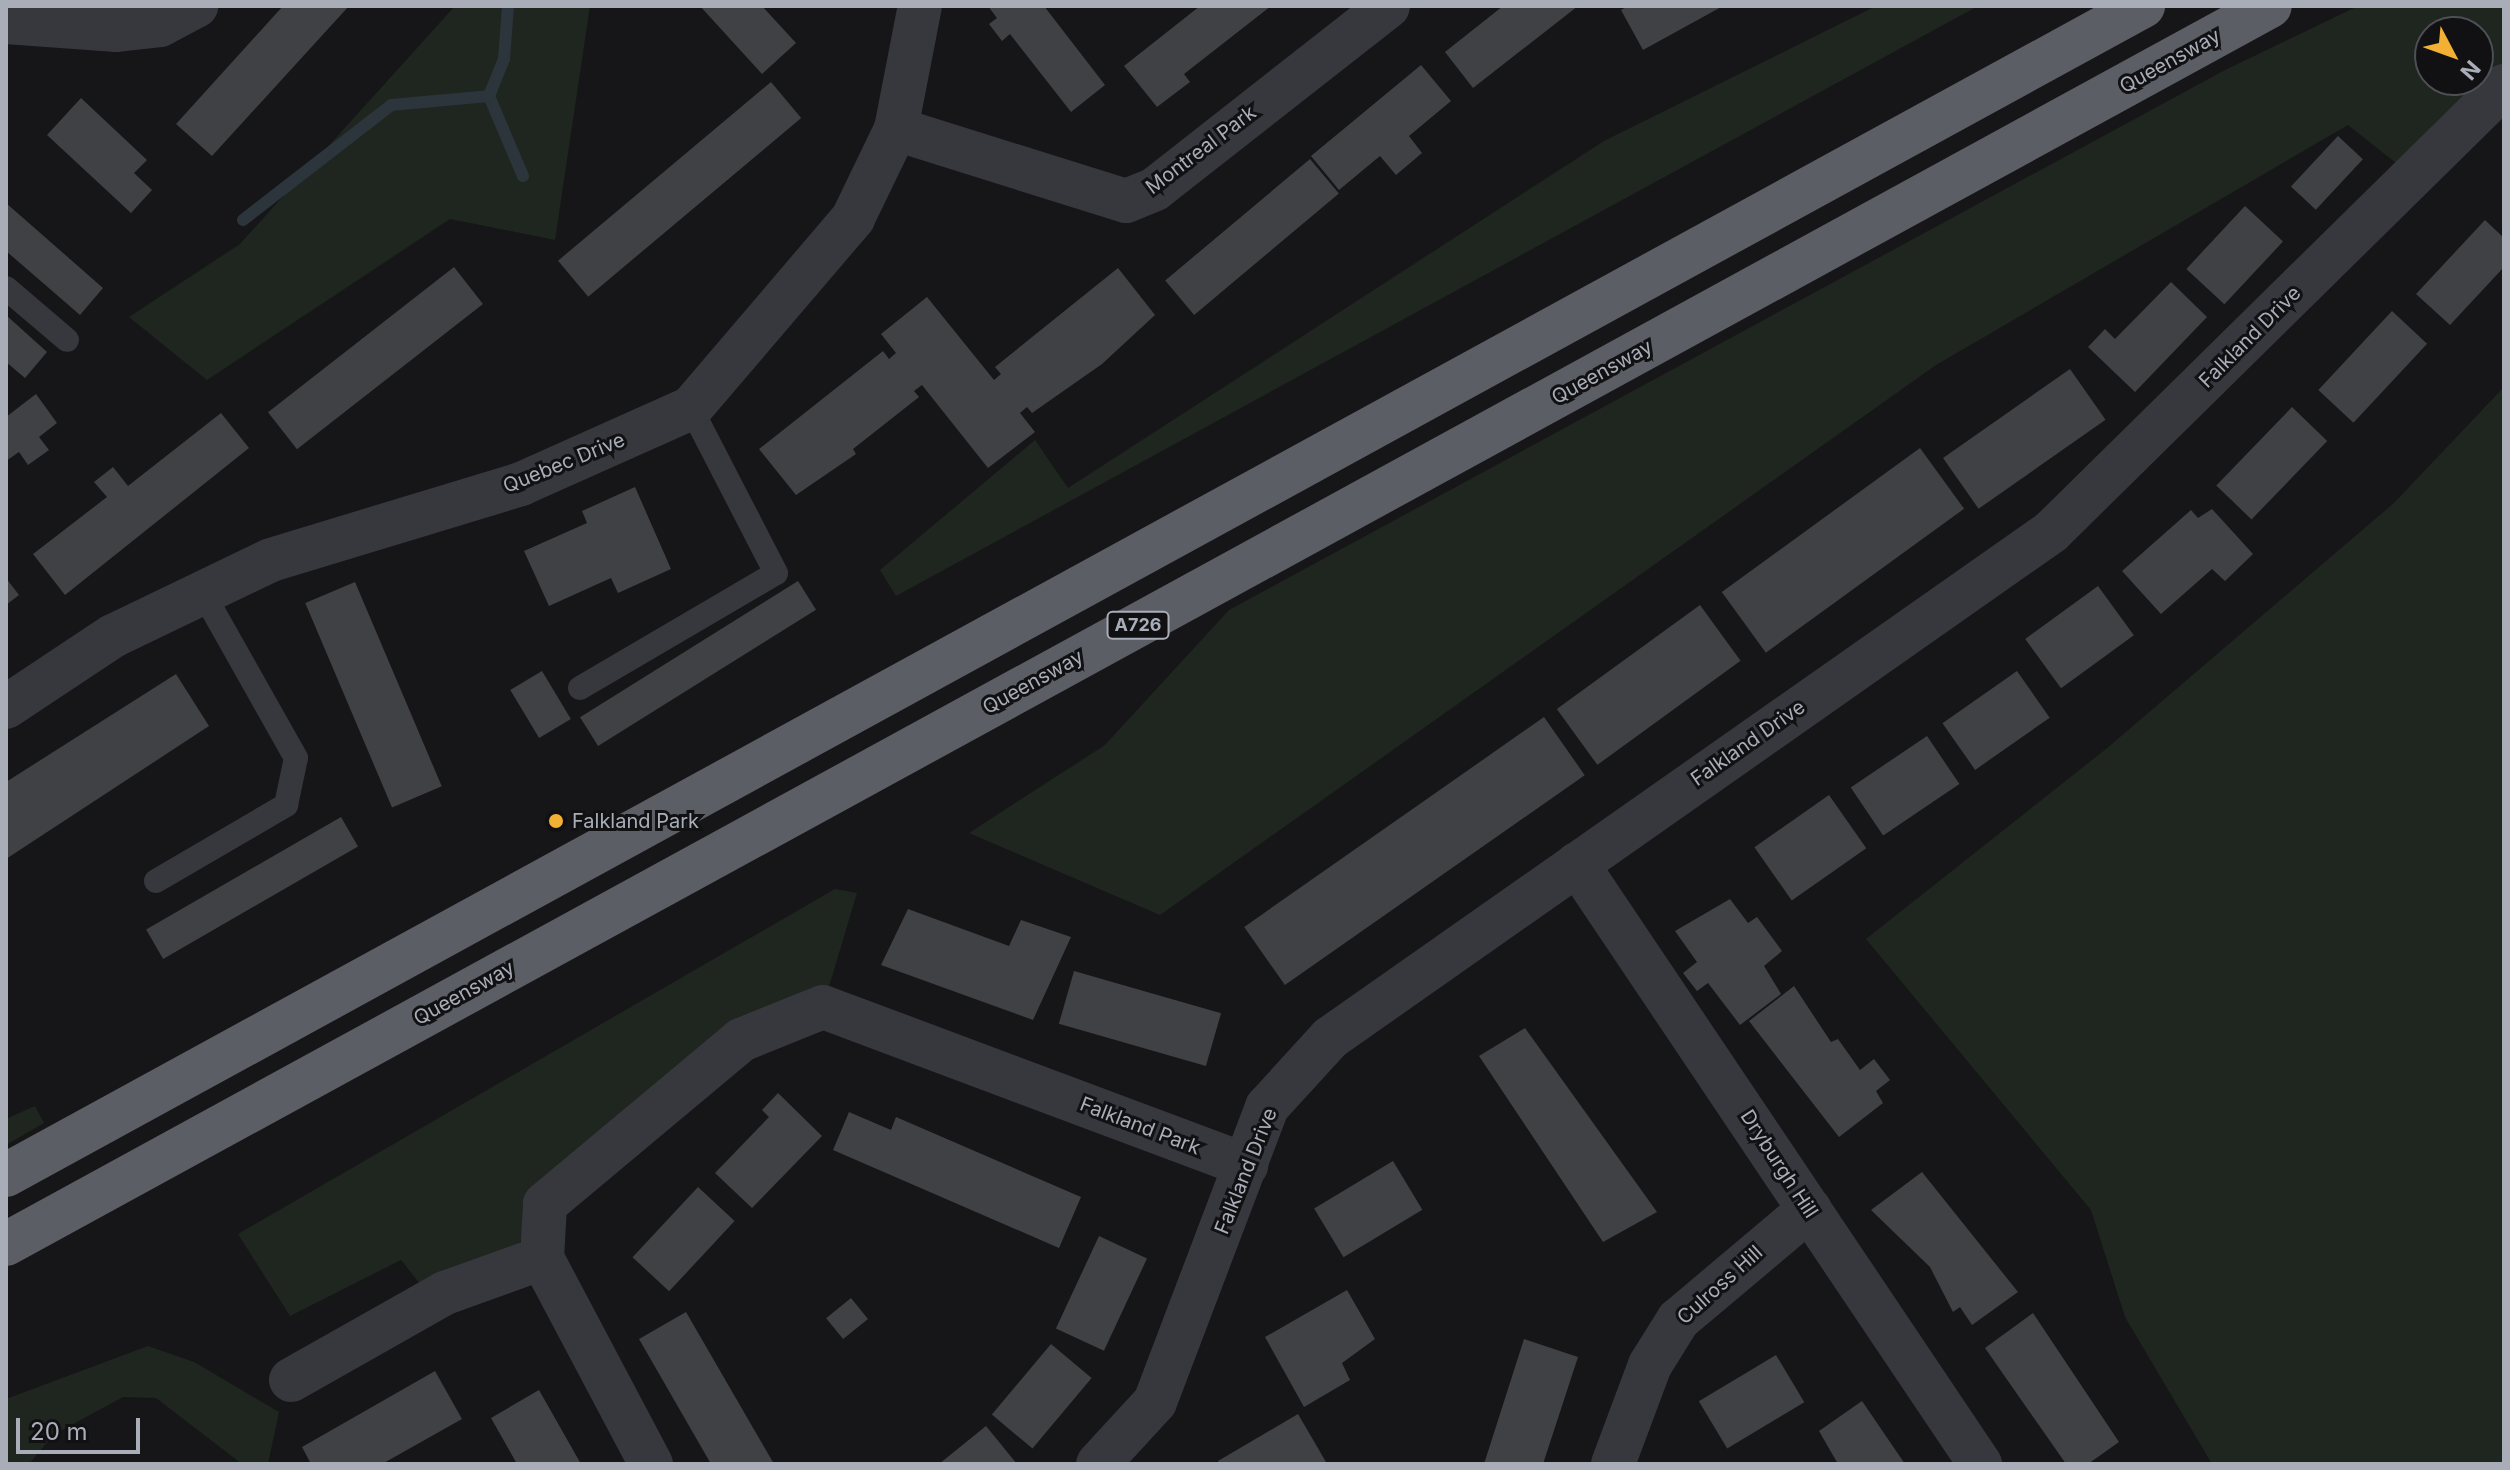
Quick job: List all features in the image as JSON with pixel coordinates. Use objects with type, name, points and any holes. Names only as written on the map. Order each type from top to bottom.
[{"type":"highway","points":[[6,1175],[2143,6]]},
{"type":"highway","name":"Queensway","points":[[6,1244],[2270,6]]},
{"type":"street","points":[[6,22],[117,30],[160,25],[196,6]]},
{"type":"street","name":"Quebec Drive","points":[[6,707],[113,636],[271,560],[521,484],[691,408],[853,218],[896,129],[920,6]]},
{"type":"street","name":"Montreal Park","points":[[896,129],[1126,201],[1155,189],[1388,6]]},
{"type":"street","name":"Falkland Drive","points":[[1098,1464],[1155,1402],[1267,1107],[1330,1038],[2051,532],[2504,86]]},
{"type":"street","name":"Dryburgh Hill","points":[[1577,864],[1810,1209],[1845,1272],[1980,1464]]},
{"type":"street","name":"Falkland Park","points":[[542,1258],[545,1204],[741,1040],[823,1007],[1246,1165]]},
{"type":"street","name":"Culross Hill","points":[[1613,1464],[1650,1365],[1678,1320],[1810,1209]]},
{"type":"street","points":[[291,1380],[445,1293],[542,1258],[651,1464]]},
{"type":"lane","points":[[6,288],[67,340]]},
{"type":"lane","points":[[580,688],[776,573],[691,408]]},
{"type":"lane","points":[[156,881],[286,805],[296,758],[203,593]]},
{"type":"shaded area","points":[[455,6],[590,6],[555,240],[450,219],[207,380],[129,317],[240,244]]},
{"type":"shaded area","points":[[1876,6],[1978,6],[896,596],[880,570],[1035,440],[1068,488],[1604,141]]},
{"type":"shaded area","points":[[2358,6],[2504,6],[2504,66],[2494,75],[2494,16],[2414,16],[2414,96],[2471,96],[2396,163],[2348,125],[1936,365],[1160,915],[969,833],[1105,745],[1229,610],[2225,70]]},
{"type":"shaded area","points":[[2504,387],[2504,1464],[2212,1464],[2125,1317],[2091,1210],[1866,939],[2106,749],[2394,503]]},
{"type":"shaded area","points":[[835,889],[857,893],[828,990],[561,1172],[514,1252],[424,1289],[401,1260],[290,1316],[238,1234]]},
{"type":"shaded area","points":[[35,1106],[44,1123],[6,1145],[6,1119]]},
{"type":"shaded area","points":[[148,1346],[194,1362],[279,1412],[268,1464],[242,1464],[156,1398],[123,1397],[53,1435],[29,1464],[6,1464],[6,1399]]},
{"type":"building","points":[[283,6],[349,6],[212,156],[176,124]]},
{"type":"building","points":[[700,6],[762,6],[796,43],[762,74]]},
{"type":"building","points":[[988,6],[1044,6],[1105,85],[1071,112],[1010,34],[1002,41],[989,24],[997,18]]},
{"type":"building","points":[[1200,6],[1271,6],[1184,74],[1190,82],[1157,107],[1124,66]]},
{"type":"building","points":[[1503,6],[1578,6],[1473,88],[1445,52]]},
{"type":"building","points":[[1628,6],[1723,6],[1643,50],[1621,10]]},
{"type":"building","points":[[1421,65],[1451,101],[1409,136],[1422,153],[1396,175],[1380,156],[1339,190],[1311,156]]},
{"type":"building","points":[[771,82],[801,118],[588,297],[558,261]]},
{"type":"building","points":[[81,98],[147,160],[134,173],[152,190],[131,213],[47,135]]},
{"type":"building","points":[[2338,136],[2363,159],[2316,210],[2291,186]]},
{"type":"building","points":[[1310,159],[1339,193],[1194,315],[1165,280]]},
{"type":"building","points":[[6,203],[103,288],[80,315],[6,251]]},
{"type":"building","points":[[2245,206],[2283,241],[2224,304],[2186,269]]},
{"type":"building","points":[[2485,220],[2504,238],[2504,267],[2450,325],[2416,294]]},
{"type":"building","points":[[454,267],[483,304],[297,449],[268,412]]},
{"type":"building","points":[[1118,268],[1155,315],[1102,364],[1032,413],[1027,407],[1020,413],[1035,432],[988,468],[922,385],[914,391],[919,397],[853,449],[856,454],[796,495],[759,449],[883,351],[889,359],[896,353],[881,334],[927,297],[994,380],[1001,374],[995,367]]},
{"type":"building","points":[[2171,282],[2207,317],[2135,392],[2088,347],[2105,329],[2115,339]]},
{"type":"building","points":[[2392,311],[2427,344],[2353,423],[2318,390]]},
{"type":"building","points":[[6,315],[47,352],[25,378],[6,362]]},
{"type":"building","points":[[2070,369],[2106,420],[1979,509],[1943,458]]},
{"type":"building","points":[[36,394],[57,423],[39,437],[49,450],[28,465],[19,452],[6,461],[6,417]]},
{"type":"building","points":[[2292,407],[2327,441],[2252,519],[2216,485]]},
{"type":"building","points":[[221,413],[249,448],[65,595],[33,554],[107,497],[94,482],[113,467],[128,486]]},
{"type":"building","points":[[1920,448],[1964,509],[1766,653],[1722,592]]},
{"type":"building","points":[[635,487],[671,569],[618,593],[611,578],[549,606],[524,551],[587,523],[582,511]]},
{"type":"building","points":[[2212,509],[2253,554],[2225,581],[2212,569],[2161,614],[2122,571],[2191,510],[2198,518]]},
{"type":"building","points":[[6,578],[19,595],[6,605]]},
{"type":"building","points":[[798,581],[816,610],[598,746],[580,717]]},
{"type":"building","points":[[355,582],[442,786],[392,807],[305,603]]},
{"type":"building","points":[[2098,586],[2134,635],[2061,688],[2025,639]]},
{"type":"building","points":[[1700,605],[1741,661],[1597,765],[1557,709]]},
{"type":"building","points":[[542,671],[571,719],[539,738],[510,690]]},
{"type":"building","points":[[2017,671],[2050,718],[1975,770],[1942,723]]},
{"type":"building","points":[[176,674],[209,726],[6,859],[6,782]]},
{"type":"building","points":[[1544,717],[1585,775],[1285,985],[1244,927]]},
{"type":"building","points":[[1927,736],[1959,784],[1883,836],[1851,787]]},
{"type":"building","points":[[1829,795],[1866,848],[1792,900],[1754,847]]},
{"type":"building","points":[[341,817],[358,846],[163,959],[146,929]]},
{"type":"building","points":[[1730,899],[1748,923],[1757,917],[1782,951],[1764,966],[1781,994],[1740,1025],[1708,983],[1697,991],[1683,973],[1697,962],[1675,931]]},
{"type":"building","points":[[908,909],[1009,946],[1021,920],[1071,937],[1033,1020],[881,965]]},
{"type":"building","points":[[1074,971],[1221,1013],[1206,1066],[1059,1024]]},
{"type":"building","points":[[1794,986],[1831,1042],[1838,1039],[1860,1070],[1874,1059],[1890,1080],[1876,1091],[1883,1103],[1839,1137],[1749,1021]]},
{"type":"building","points":[[1525,1028],[1657,1212],[1603,1242],[1479,1056]]},
{"type":"building","points":[[778,1093],[822,1136],[752,1208],[715,1173],[769,1117],[762,1110]]},
{"type":"building","points":[[849,1112],[891,1130],[896,1117],[1081,1197],[1059,1248],[833,1150]]},
{"type":"building","points":[[1393,1161],[1422,1210],[1343,1257],[1314,1208]]},
{"type":"building","points":[[1922,1172],[2018,1292],[1972,1325],[1960,1307],[1953,1312],[1930,1267],[1871,1210]]},
{"type":"building","points":[[698,1187],[735,1221],[669,1291],[633,1257]]},
{"type":"building","points":[[1099,1236],[1147,1258],[1104,1351],[1056,1328]]},
{"type":"building","points":[[1347,1290],[1375,1339],[1342,1363],[1350,1380],[1304,1407],[1265,1337]]},
{"type":"building","points":[[851,1298],[868,1319],[843,1339],[826,1318]]},
{"type":"building","points":[[686,1312],[774,1464],[711,1464],[639,1339]]},
{"type":"building","points":[[2033,1313],[2119,1442],[2088,1464],[2066,1464],[1985,1348]]},
{"type":"building","points":[[1524,1339],[1578,1357],[1543,1464],[1484,1464]]},
{"type":"building","points":[[1051,1344],[1092,1378],[1032,1449],[992,1414]]},
{"type":"building","points":[[1776,1355],[1804,1402],[1727,1448],[1699,1401]]},
{"type":"building","points":[[435,1371],[462,1419],[382,1464],[311,1464],[302,1447]]},
{"type":"building","points":[[539,1390],[581,1464],[517,1464],[491,1418]]},
{"type":"building","points":[[1862,1401],[1905,1464],[1838,1464],[1819,1431]]},
{"type":"building","points":[[1298,1414],[1326,1462],[1219,1464],[1218,1461]]},
{"type":"building","points":[[986,1426],[1017,1464],[939,1464]]},
{"type":"waterway","points":[[243,220],[391,105],[489,96],[504,59],[508,6]]},
{"type":"waterway","points":[[489,96],[523,176]]},
{"type":"place","name":"Falkland Park","points":[[556,821]]}]
